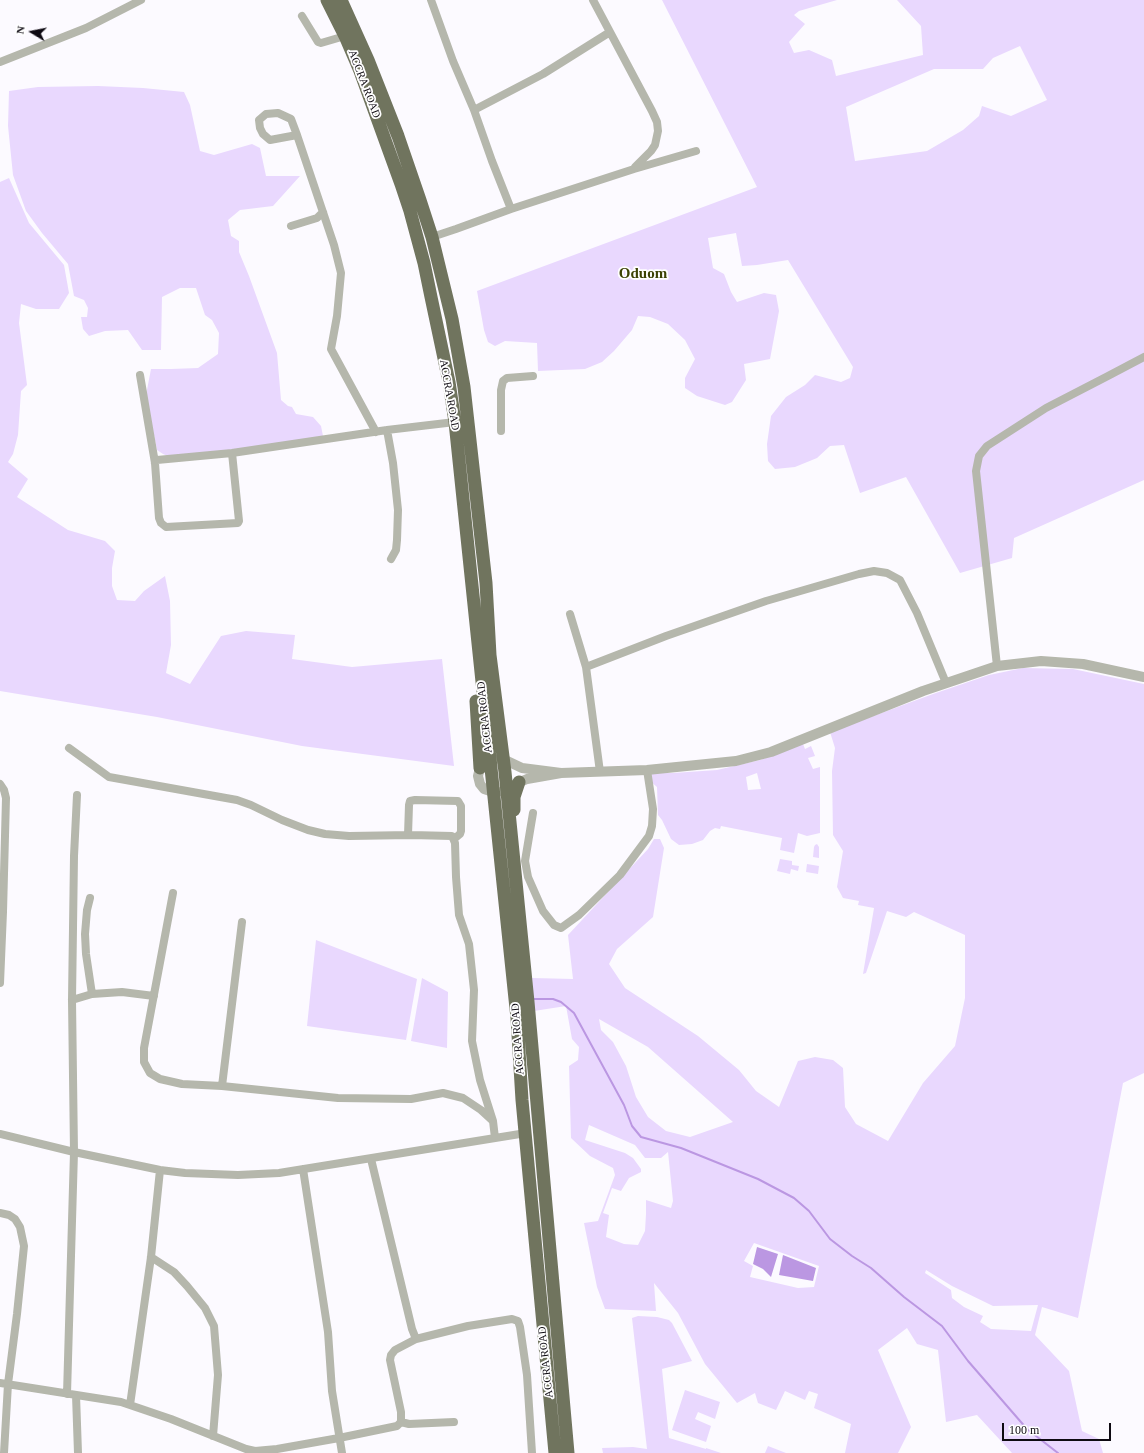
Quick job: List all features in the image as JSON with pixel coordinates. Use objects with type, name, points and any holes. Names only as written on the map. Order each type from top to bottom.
[{"type":"highway","name":"ACCRA ROAD","points":[[327,0],[345,36],[374,108],[402,184],[424,263],[449,382],[455,422],[478,652],[497,759]]},
{"type":"highway","name":"ACCRA ROAD","points":[[341,0],[368,60],[398,136],[432,237],[452,319],[464,387],[486,584],[497,759],[522,1100],[555,1453]]},
{"type":"highway","points":[[478,652],[476,700],[480,768]]},
{"type":"highway","points":[[514,871],[518,856],[514,797],[519,782]]},
{"type":"highway","name":"ACCRA ROAD","points":[[500,790],[514,871],[528,1002],[568,1453]]},
{"type":"street","points":[[0,62],[92,25],[141,0]]},
{"type":"street","points":[[431,0],[453,61],[474,110],[511,209]]},
{"type":"street","points":[[593,0],[657,122],[658,131],[655,145],[634,169]]},
{"type":"street","points":[[302,16],[318,42],[321,44],[345,36]]},
{"type":"street","points":[[474,110],[543,74],[610,32]]},
{"type":"street","points":[[297,135],[270,140],[263,134],[260,128],[259,120],[266,114],[278,113],[291,119],[297,135],[323,212],[341,273],[337,316],[331,349],[376,432]]},
{"type":"street","points":[[432,237],[511,209],[634,169],[696,151]]},
{"type":"street","points":[[291,226],[317,218],[323,212]]},
{"type":"street","points":[[997,666],[976,471],[979,456],[987,446],[1046,408],[1144,356]]},
{"type":"street","points":[[140,375],[155,463],[161,524],[166,527],[235,524],[240,521],[232,453]]},
{"type":"street","points":[[501,431],[501,390],[503,381],[507,378],[533,376]]},
{"type":"street","points":[[155,463],[157,460],[232,453],[387,430],[455,422]]},
{"type":"street","points":[[387,430],[393,463],[398,510],[396,550],[391,559]]},
{"type":"street","points":[[586,667],[666,636],[766,601],[874,571],[888,573],[900,580],[917,613],[946,683]]},
{"type":"street","points":[[570,614],[586,667],[600,772]]},
{"type":"street","points":[[561,773],[519,782],[500,790],[484,789],[480,784],[478,776],[480,768],[483,764],[497,759],[522,768],[561,773],[647,770],[736,761],[771,752],[856,717],[946,683],[997,666],[1041,661],[1083,664],[1144,677]]},
{"type":"street","points":[[70,748],[109,778],[237,800],[308,830],[325,834],[349,836],[452,836],[454,839]]},
{"type":"street","points":[[533,813],[525,860],[528,877],[543,911],[554,925],[561,928],[580,915],[620,875],[649,836],[652,826],[653,809],[647,770]]},
{"type":"street","points":[[0,784],[4,790],[6,798],[0,983]]},
{"type":"street","points":[[66,1394],[74,1152],[72,1000],[74,856],[77,794]]},
{"type":"street","points":[[408,835],[410,802],[415,800],[458,801],[461,806],[461,831],[460,834],[454,839]]},
{"type":"street","points":[[454,839],[459,915],[469,944],[474,990],[472,1041],[480,1080],[493,1121],[495,1138]]},
{"type":"street","points":[[173,893],[144,1048],[144,1062],[150,1073],[160,1079],[182,1084],[222,1086],[338,1098],[411,1099],[443,1093],[463,1098],[481,1110],[493,1121]]},
{"type":"street","points":[[90,898],[87,910],[85,941],[92,994]]},
{"type":"street","points":[[222,1086],[242,922]]},
{"type":"street","points":[[72,1000],[92,994],[122,992],[154,996]]},
{"type":"street","points":[[0,1134],[74,1152],[160,1170],[185,1173],[238,1175],[280,1173],[526,1133]]},
{"type":"street","points":[[371,1159],[412,1329],[416,1339]]},
{"type":"street","points":[[303,1169],[328,1332],[332,1391],[342,1453]]},
{"type":"street","points":[[130,1405],[151,1257],[160,1170]]},
{"type":"street","points":[[0,1213],[9,1215],[16,1219],[20,1227],[24,1246],[17,1314],[4,1383],[4,1453]]},
{"type":"street","points":[[151,1257],[174,1272],[187,1286],[205,1308],[214,1326],[218,1375],[213,1436]]},
{"type":"street","points":[[4,1383],[121,1402],[213,1436],[246,1451],[264,1451],[397,1426],[401,1422],[401,1412],[390,1360],[391,1355],[395,1350],[416,1339],[468,1326],[512,1319],[518,1321],[520,1327],[527,1375],[532,1453]]},
{"type":"street","points":[[76,1395],[78,1453]]},
{"type":"street","points":[[401,1422],[409,1424],[454,1422]]},
{"type":"shaded area","points":[[662,0],[837,0],[799,11],[794,15],[805,24],[789,42],[794,53],[809,50],[832,60],[836,76],[923,55],[921,26],[897,0],[1144,0],[1144,480],[1014,538],[1012,558],[960,573],[906,477],[860,493],[844,445],[830,446],[817,458],[795,467],[775,469],[768,461],[767,444],[771,416],[786,397],[805,385],[815,375],[841,382],[850,378],[853,367],[788,260],[742,266],[736,233],[708,238],[713,268],[724,274],[731,292],[737,302],[764,293],[776,295],[779,311],[770,359],[744,364],[746,380],[732,402],[725,405],[697,396],[685,388],[685,378],[695,359],[685,340],[668,324],[650,317],[638,316],[632,330],[614,351],[602,362],[585,369],[538,371],[537,343],[505,341],[495,346],[488,342],[484,330],[477,291],[757,187]],"holes":[[[1020,46],[1047,100],[1011,116],[982,106],[979,116],[963,130],[927,151],[855,161],[846,107],[934,69],[983,69],[993,58]]]},
{"type":"shaded area","points":[[98,86],[184,92],[190,105],[200,151],[214,155],[252,144],[260,148],[266,176],[300,176],[273,206],[240,210],[228,220],[231,236],[239,241],[239,252],[277,353],[281,400],[288,406],[292,407],[296,414],[313,417],[321,426],[323,436],[271,445],[170,457],[157,450],[146,395],[151,369],[198,368],[218,354],[219,333],[212,320],[205,315],[196,288],[180,288],[162,297],[161,350],[142,350],[128,330],[105,331],[89,336],[83,329],[81,317],[87,317],[88,308],[84,300],[74,296],[68,264],[26,211],[13,175],[8,126],[9,91],[38,87]]},
{"type":"shaded area","points":[[9,178],[29,223],[64,265],[69,293],[59,309],[36,309],[21,304],[19,323],[27,385],[21,391],[18,435],[13,454],[8,462],[28,479],[17,497],[68,530],[105,541],[115,551],[112,568],[112,586],[117,600],[135,601],[144,591],[165,576],[170,601],[171,645],[166,673],[190,684],[221,636],[246,631],[295,635],[292,659],[352,667],[442,659],[454,766],[302,746],[157,717],[0,691],[0,182]]},
{"type":"shaded area","points":[[1023,668],[1073,669],[1144,684],[1144,1073],[1123,1083],[1078,1318],[1042,1307],[1035,1335],[1069,1371],[1082,1431],[1099,1439],[1103,1453],[1012,1453],[977,1415],[946,1422],[938,1350],[917,1344],[907,1328],[878,1350],[911,1427],[898,1453],[845,1453],[851,1424],[814,1408],[818,1394],[809,1391],[805,1400],[785,1391],[776,1410],[758,1403],[755,1393],[737,1403],[705,1364],[678,1313],[654,1283],[656,1311],[605,1309],[597,1287],[584,1223],[598,1221],[615,1175],[613,1168],[590,1156],[571,1138],[569,1066],[578,1060],[579,1047],[572,1039],[566,1006],[534,1011],[532,978],[573,979],[568,935],[648,849],[654,839],[660,839],[664,848],[653,917],[617,949],[609,964],[625,988],[698,1036],[739,1070],[756,1091],[779,1107],[798,1061],[815,1057],[833,1060],[843,1068],[845,1107],[856,1124],[888,1141],[923,1083],[955,1046],[965,998],[965,935],[914,912],[906,917],[887,911],[866,973],[863,974],[874,908],[858,905],[859,901],[843,898],[837,887],[843,851],[833,835],[832,771],[835,748],[830,732],[989,675]],"holes":[[[599,1019],[648,1047],[733,1122],[690,1137],[666,1131],[648,1117],[636,1097],[626,1066],[613,1042],[601,1030]],[[589,1125],[635,1145],[645,1158],[661,1158],[668,1152],[673,1201],[671,1208],[646,1200],[645,1231],[638,1245],[624,1244],[606,1237],[609,1215],[603,1213],[612,1188],[621,1191],[629,1178],[641,1172],[641,1169],[633,1158],[625,1153],[585,1140]],[[754,1243],[819,1266],[814,1287],[798,1288],[750,1277],[753,1266],[744,1261]],[[926,1270],[952,1286],[993,1306],[1038,1305],[1031,1331],[991,1329],[980,1322],[983,1316],[964,1307],[952,1298],[951,1290],[925,1273]]]},
{"type":"shaded area","points":[[803,744],[805,749],[811,746],[815,756],[808,758],[813,769],[820,767],[820,833],[807,836],[798,833],[794,853],[780,850],[782,838],[721,826],[720,829],[715,828],[710,831],[703,840],[692,844],[679,845],[671,839],[658,815],[657,787],[650,781],[651,773],[717,770],[760,760]],"holes":[[[757,773],[761,789],[748,790],[746,777]]]},
{"type":"shaded area","points":[[817,844],[819,847],[819,858],[813,857],[814,847]]},
{"type":"shaded area","points":[[780,859],[792,861],[792,865],[799,866],[798,871],[791,869],[790,874],[777,871]]},
{"type":"shaded area","points":[[807,864],[819,866],[818,874],[806,872]]},
{"type":"shaded area","points":[[316,940],[417,979],[406,1040],[307,1026]]},
{"type":"shaded area","points":[[422,978],[448,992],[447,1048],[411,1041]]},
{"type":"shaded area","points":[[757,1247],[778,1254],[771,1277],[763,1269],[753,1264]]},
{"type":"shaded area","points":[[783,1255],[816,1268],[813,1281],[779,1275]]},
{"type":"shaded area","points":[[638,1316],[657,1317],[669,1320],[692,1361],[662,1369],[669,1438],[721,1453],[603,1453],[602,1448],[633,1447],[647,1449],[632,1318]]},
{"type":"shaded area","points":[[685,1390],[720,1402],[715,1419],[698,1412],[695,1419],[711,1426],[706,1442],[672,1430]]},
{"type":"shaded area","points":[[768,1446],[786,1453],[765,1453]]},
{"type":"waterway","points":[[533,999],[553,999],[561,1002],[574,1013],[624,1105],[632,1126],[641,1137],[681,1148],[758,1179],[794,1198],[809,1211],[830,1239],[871,1268],[904,1297],[942,1326],[968,1361],[1027,1429],[1058,1453]]},
{"type":"district","name":"Oduom","points":[[643,274]]}]
